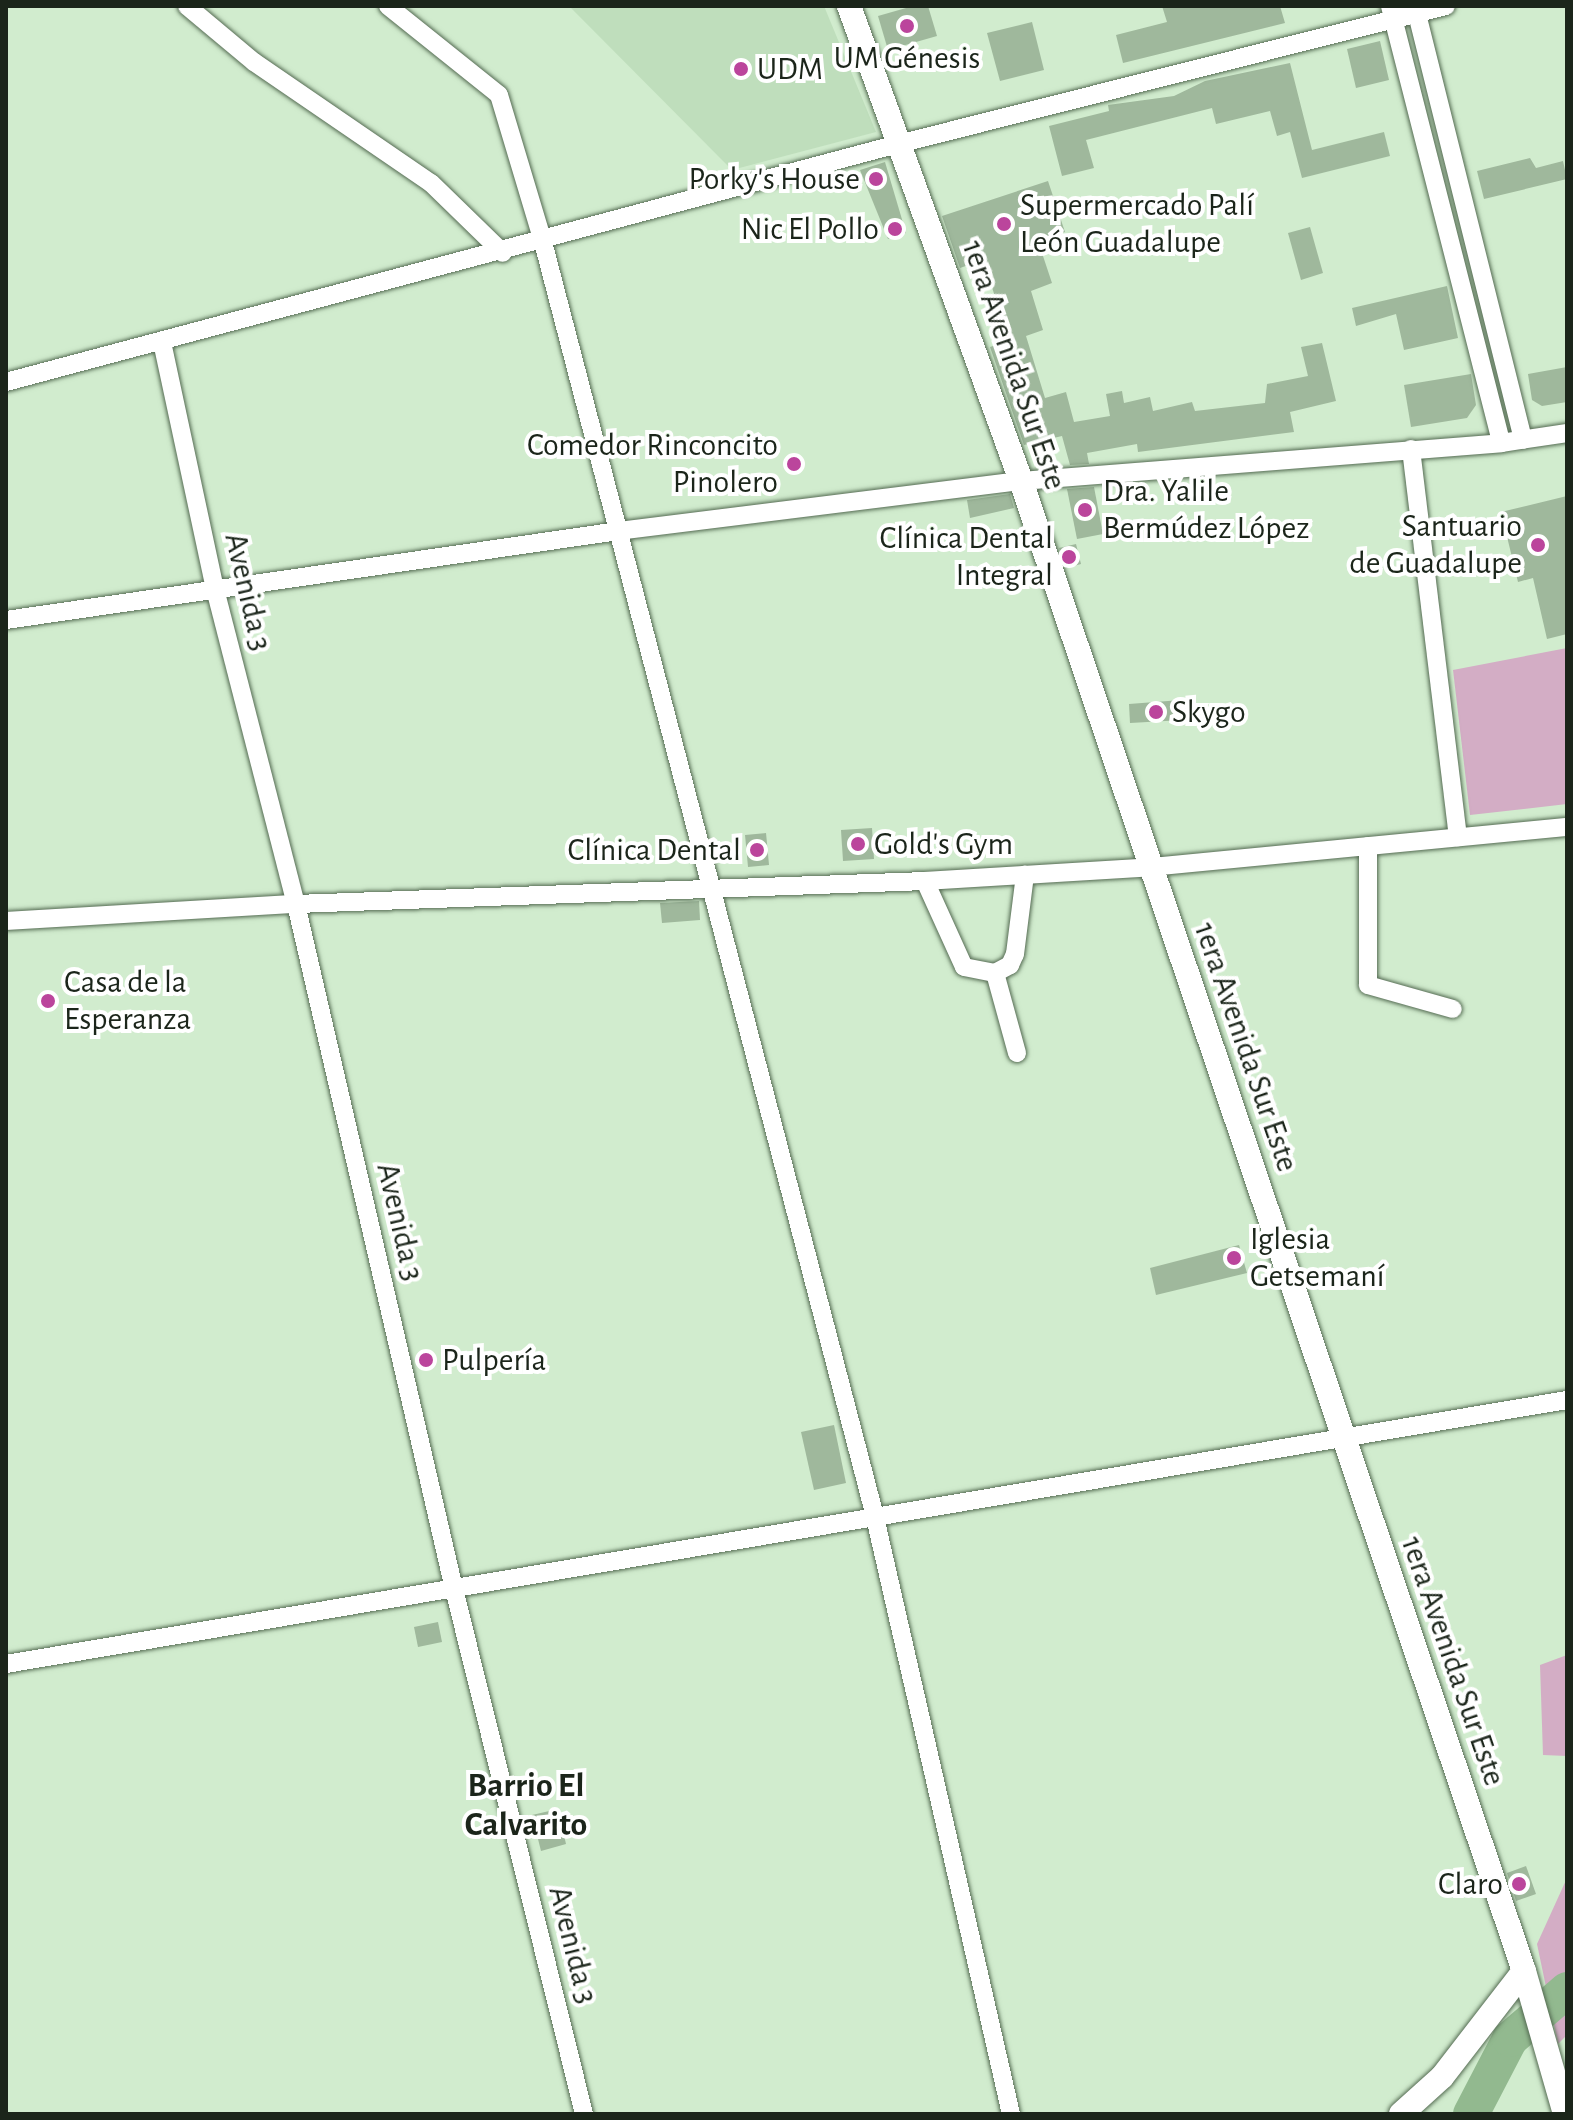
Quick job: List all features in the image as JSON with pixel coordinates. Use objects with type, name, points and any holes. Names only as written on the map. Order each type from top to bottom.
[{"type":"street","points":[[187,6],[254,62],[431,183],[503,253]]},
{"type":"street","points":[[388,6],[499,95],[543,242],[874,1513],[1011,2114]]},
{"type":"street","name":"1era Avenida Sur Este","points":[[849,6],[1021,481],[1527,1981],[1565,2114]]},
{"type":"street","points":[[6,382],[503,253],[1392,12],[1446,6]]},
{"type":"street","points":[[1416,10],[1523,440]]},
{"type":"street","points":[[1392,12],[1501,443]]},
{"type":"street","name":"Avenida 3","points":[[162,342],[215,589],[296,904],[454,1589],[584,2114]]},
{"type":"street","points":[[6,620],[618,531],[1021,481],[1501,443],[1567,433]]},
{"type":"street","points":[[1411,449],[1458,837]]},
{"type":"street","points":[[6,921],[296,904],[1025,875],[1151,867],[1567,827]]},
{"type":"street","points":[[1368,846],[1368,985],[1453,1009]]},
{"type":"street","points":[[995,973],[1015,954],[1025,875]]},
{"type":"street","points":[[925,881],[964,967],[995,973]]},
{"type":"street","points":[[995,973],[1017,1053]]},
{"type":"street","points":[[6,1664],[454,1589],[874,1513],[1343,1434],[1567,1400]]},
{"type":"street","points":[[1401,2114],[1442,2077],[1527,1981]]},
{"type":"shaded area","name":"UDM","points":[[569,6],[824,6],[876,132],[732,170]]},
{"type":"shaded area","points":[[1567,648],[1567,804],[1470,815],[1453,670]]},
{"type":"shaded area","points":[[1567,1655],[1567,1756],[1543,1755],[1540,1665]]},
{"type":"shaded area","points":[[1567,1878],[1567,2035],[1558,2044],[1537,1944]]},
{"type":"building","name":"UM Génesis","points":[[913,6],[928,6],[937,36],[888,50],[878,16]]},
{"type":"building","points":[[1162,6],[1280,6],[1285,23],[1123,63],[1116,35],[1167,22]]},
{"type":"building","points":[[1032,22],[1044,70],[1000,81],[987,33]]},
{"type":"building","points":[[1380,41],[1389,80],[1356,88],[1347,49]]},
{"type":"building","points":[[1290,63],[1312,150],[1384,132],[1390,156],[1302,178],[1290,132],[1277,136],[1270,111],[1216,124],[1212,108],[1086,140],[1094,168],[1062,176],[1049,126],[1109,111],[1108,105],[1174,96],[1205,81]]},
{"type":"building","points":[[1530,158],[1536,168],[1563,161],[1567,179],[1484,199],[1477,171]]},
{"type":"building","points":[[885,162],[906,233],[888,239],[860,170]]},
{"type":"building","points":[[1048,181],[1065,232],[1038,241],[1052,283],[1031,291],[1043,330],[1026,336],[1045,398],[1066,392],[1074,422],[1110,416],[1106,394],[1122,391],[1124,403],[1150,397],[1153,411],[1192,402],[1195,411],[1265,403],[1267,384],[1308,376],[1301,347],[1322,343],[1336,401],[1290,412],[1294,432],[1138,452],[1137,444],[1087,453],[1089,464],[1070,465],[1062,436],[1024,445],[990,347],[999,344],[994,330],[1001,328],[1002,318],[983,260],[960,268],[942,216]]},
{"type":"building","points":[[1310,227],[1323,273],[1301,280],[1288,233]]},
{"type":"building","points":[[1447,286],[1458,338],[1404,350],[1396,314],[1356,326],[1352,308]]},
{"type":"building","points":[[1567,367],[1567,402],[1542,406],[1532,400],[1528,374]]},
{"type":"building","points":[[1471,374],[1476,405],[1467,418],[1411,427],[1404,385]]},
{"type":"building","name":"Dra. Yalile Bermúdez López","points":[[1094,487],[1103,534],[1077,539],[1067,489]]},
{"type":"building","points":[[1010,494],[1014,508],[970,518],[967,500]]},
{"type":"building","name":"Santuario de Guadalupe","points":[[1567,496],[1567,634],[1547,639],[1533,578],[1518,582],[1501,512]]},
{"type":"building","name":"Clínica Dental Integral","points":[[1076,544],[1081,564],[1066,568],[1059,548]]},
{"type":"building","name":"Skygo","points":[[1181,700],[1183,720],[1130,723],[1129,704]]},
{"type":"building","name":"Gold's Gym","points":[[872,828],[874,859],[843,861],[841,830]]},
{"type":"building","name":"Clínica Dental","points":[[766,833],[769,865],[748,867],[745,835]]},
{"type":"building","points":[[699,901],[700,920],[662,923],[660,903]]},
{"type":"building","points":[[1239,1245],[1247,1273],[1156,1295],[1150,1268]]},
{"type":"building","points":[[834,1425],[846,1483],[814,1490],[801,1432]]},
{"type":"building","points":[[438,1622],[442,1642],[418,1647],[414,1627]]},
{"type":"building","points":[[558,1809],[566,1844],[541,1851],[532,1815]]},
{"type":"building","name":"Claro","points":[[1526,1866],[1536,1894],[1516,1901],[1507,1873]]},
{"type":"waterway","points":[[1471,2114],[1510,2039],[1567,1990]]},
{"type":"place","name":"UM Génesis","points":[[907,26]]},
{"type":"place","name":"UDM","points":[[741,69]]},
{"type":"place","name":"Porky's House","points":[[876,179]]},
{"type":"place","name":"Supermercado Palí León Guadalupe","points":[[1004,224]]},
{"type":"place","name":"Nic El Pollo","points":[[895,229]]},
{"type":"place","name":"Comedor Rinconcito Pinolero","points":[[794,464]]},
{"type":"place","name":"Dra. Yalile Bermúdez López","points":[[1085,510]]},
{"type":"place","name":"Santuario de Guadalupe","points":[[1538,545]]},
{"type":"place","name":"Clínica Dental Integral","points":[[1069,557]]},
{"type":"place","name":"Skygo","points":[[1156,712]]},
{"type":"place","name":"Gold's Gym","points":[[858,844]]},
{"type":"place","name":"Clínica Dental","points":[[757,850]]},
{"type":"place","name":"Casa de la Esperanza","points":[[48,1001]]},
{"type":"place","name":"Iglesia Getsemaní","points":[[1234,1258]]},
{"type":"place","name":"Pulpería","points":[[426,1360]]},
{"type":"place","name":"Claro","points":[[1519,1884]]},
{"type":"district","name":"Barrio El Calvarito","points":[[526,1806]]}]
